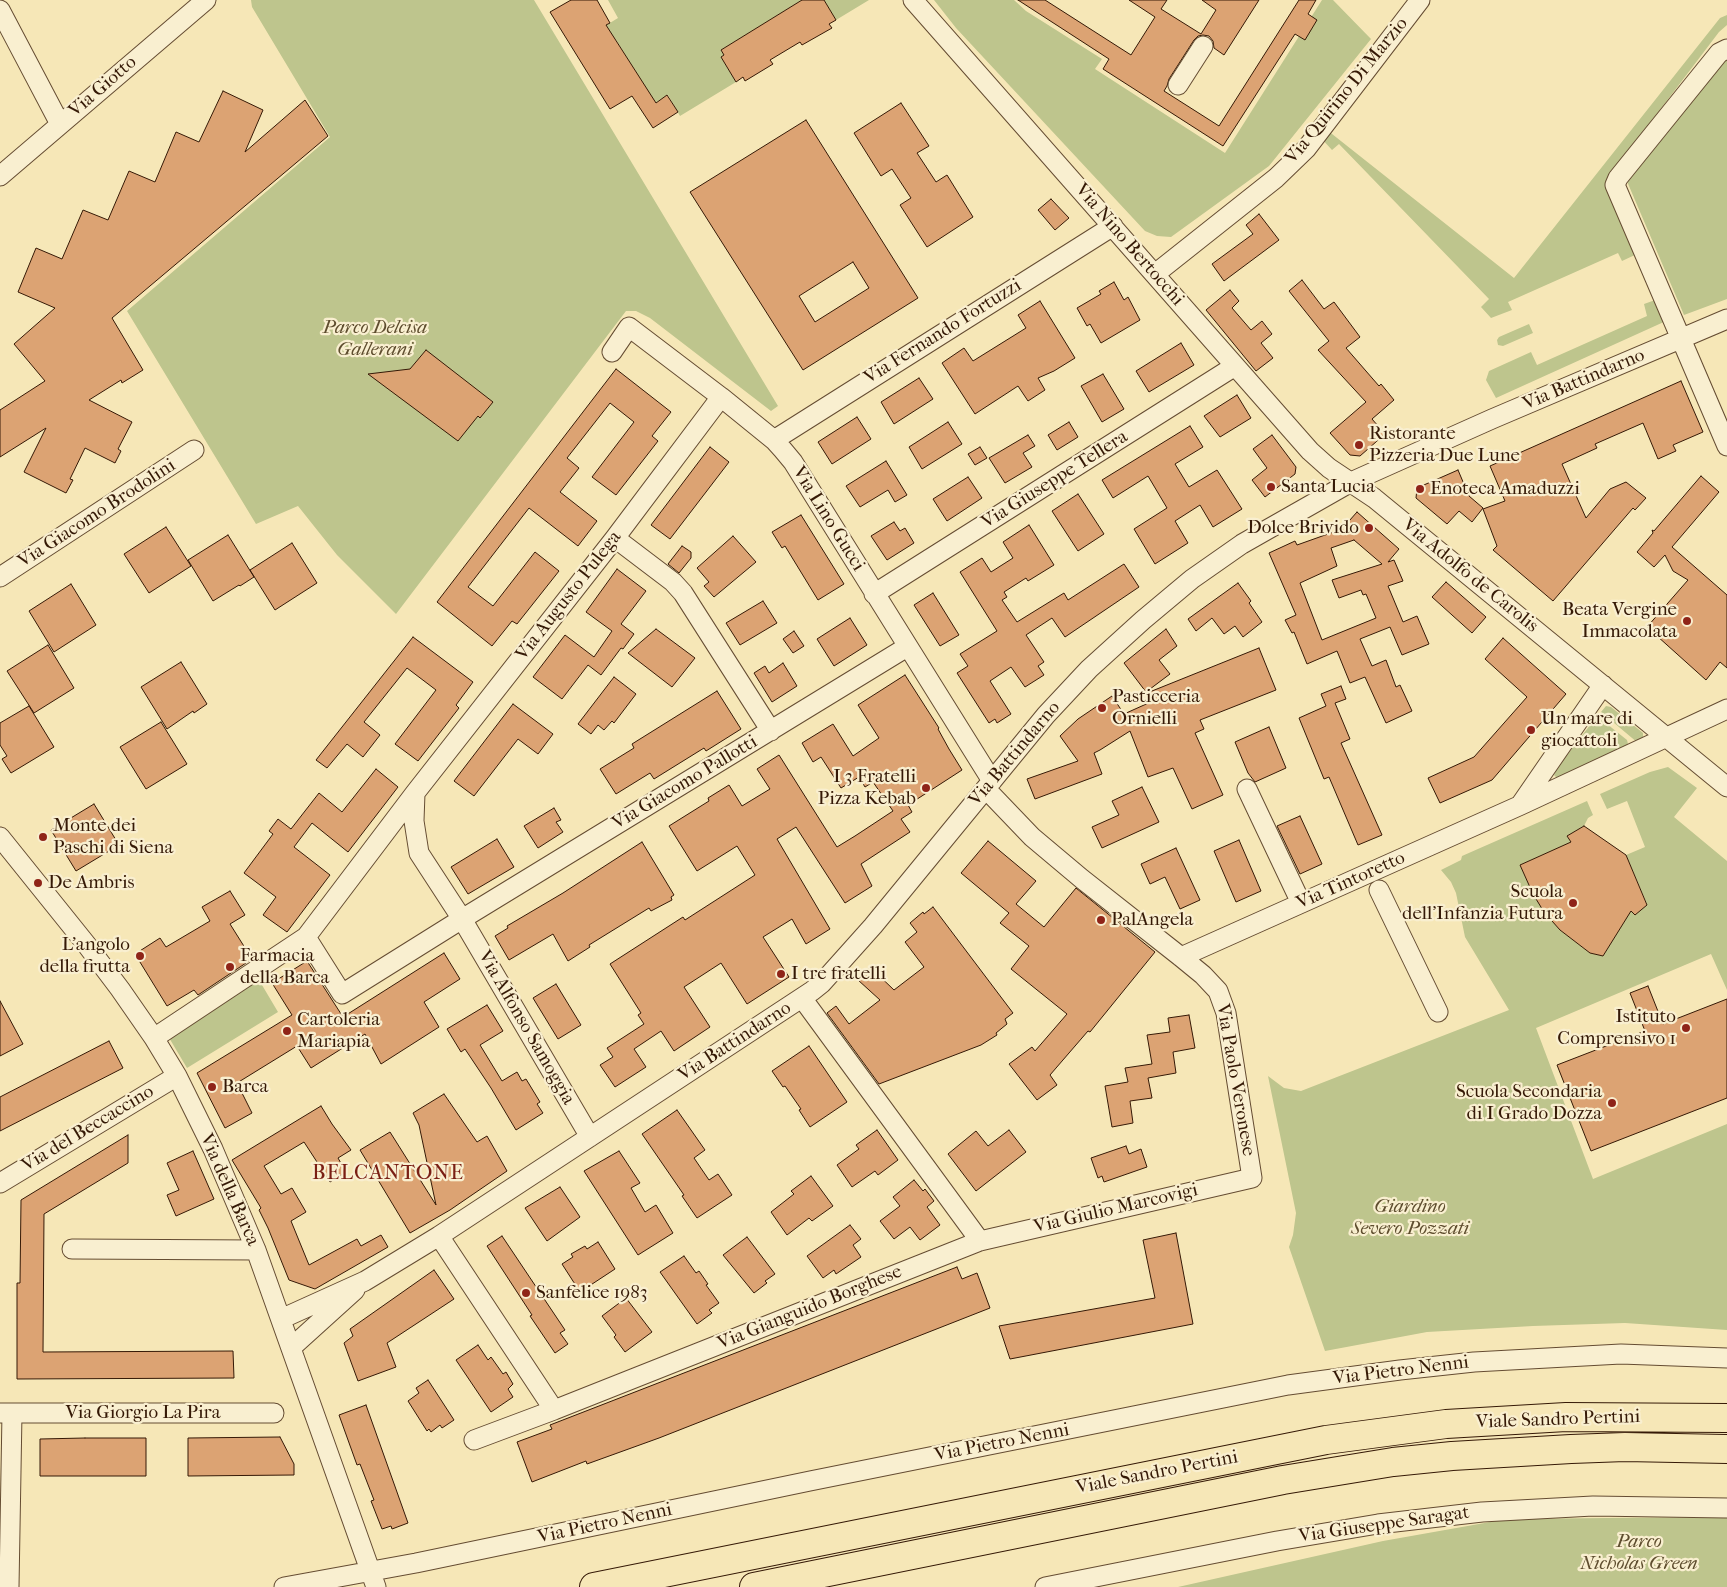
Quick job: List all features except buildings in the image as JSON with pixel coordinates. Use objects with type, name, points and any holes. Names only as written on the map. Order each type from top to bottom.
[{"type":"highway","name":"Viale Sandro Pertini","points":[[594,1587],[1326,1440],[1446,1424],[1566,1417],[1727,1418]]},
{"type":"highway","name":"Viale Sandro Pertini","points":[[754,1587],[1283,1480],[1393,1462],[1452,1456],[1589,1449],[1727,1449]]},
{"type":"street","name":"Via Giotto","points":[[0,176],[206,0]]},
{"type":"street","name":"Via Nino Bertocchi","points":[[913,0],[1310,451],[1329,468],[1351,482]]},
{"type":"street","name":"Via Quirino Di Marzio","points":[[1155,274],[1276,178],[1306,149],[1420,0]]},
{"type":"street","points":[[0,10],[6,36],[60,124]]},
{"type":"street","points":[[1178,85],[1203,46]]},
{"type":"street","points":[[1727,49],[1718,53],[1618,178],[1615,185],[1727,446]]},
{"type":"street","name":"Via Fernando Fortuzzi","points":[[774,440],[1113,226]]},
{"type":"street","name":"Via Battindarno","points":[[281,1319],[365,1281],[439,1236],[822,983],[874,926],[1046,715],[1089,669],[1192,579],[1242,544],[1351,482],[1492,419],[1727,319]]},
{"type":"street","name":"Via Lino Gucci","points":[[612,352],[629,327],[774,440],[793,462],[989,785]]},
{"type":"street","name":"Via Giuseppe Tellera","points":[[874,594],[1236,366]]},
{"type":"street","name":"Via Augusto Pulega","points":[[154,1038],[306,937],[415,793],[615,538],[721,397]]},
{"type":"street","name":"Via Giacomo Brodolini","points":[[0,577],[194,450]]},
{"type":"street","name":"Via Adolfo de Carolis","points":[[1351,482],[1374,498],[1727,787]]},
{"type":"street","points":[[615,538],[673,582],[684,593],[771,731]]},
{"type":"street","name":"Via Giacomo Pallotti","points":[[306,937],[342,994],[907,647]]},
{"type":"street","points":[[1521,805],[1603,685]]},
{"type":"street","name":"Via Tintoretto","points":[[1181,956],[1521,805],[1727,709]]},
{"type":"street","name":"Via Paolo Veronese","points":[[989,785],[1032,837],[1082,879],[1181,956],[1218,991],[1226,1013],[1252,1178]]},
{"type":"street","points":[[1248,788],[1301,903]]},
{"type":"street","points":[[415,793],[414,821],[419,853]]},
{"type":"street","points":[[388,829],[398,834],[419,853]]},
{"type":"street","name":"Via della Barca","points":[[0,837],[86,944],[154,1038],[177,1076],[213,1149],[256,1250],[373,1579]]},
{"type":"street","name":"Via Alfonso Samoggia","points":[[419,853],[462,919],[590,1137]]},
{"type":"street","points":[[1379,890],[1438,1012]]},
{"type":"street","points":[[802,998],[980,1241]]},
{"type":"street","name":"Via del Beccaccino","points":[[0,1183],[177,1076]]},
{"type":"street","name":"Via Giulio Marcovigi","points":[[980,1241],[1252,1178]]},
{"type":"street","points":[[439,1236],[554,1410]]},
{"type":"street","name":"Via Gianguido Borghese","points":[[474,1440],[980,1241]]},
{"type":"street","points":[[72,1250],[256,1250]]},
{"type":"street","name":"Via Battindarno","points":[[292,1347],[365,1281]]},
{"type":"street","name":"Via Pietro Nenni","points":[[284,1587],[373,1579],[416,1563],[810,1481],[1288,1386],[1400,1370],[1474,1362],[1621,1354],[1727,1358]]},
{"type":"street","name":"Via Giorgio La Pira","points":[[9,1587],[6,1413],[274,1413]]},
{"type":"street","name":"Via Giuseppe Saragat","points":[[1045,1587],[1075,1584],[1277,1541],[1378,1524],[1473,1513],[1593,1506],[1727,1508]]},
{"type":"green space","name":"Parco Delcisa Gallerani","points":[[251,0],[534,0],[778,406],[771,411],[650,318],[636,311],[626,311],[396,614],[337,555],[298,506],[256,524],[127,311],[330,137],[252,7]]},
{"type":"green space","points":[[608,0],[802,0],[721,50],[724,55],[721,57],[736,82],[680,116],[668,95],[655,103],[616,40],[595,32],[618,18]]},
{"type":"green space","points":[[824,0],[869,0],[836,20]]},
{"type":"green space","points":[[934,0],[1014,0],[1026,11],[1102,59],[1095,69],[1225,153],[1322,0],[1333,0],[1371,39],[1269,166],[1171,237],[1157,236],[1145,231],[956,28]]},
{"type":"green space","points":[[1727,15],[1727,25],[1719,32],[1609,177],[1637,254],[1622,261],[1618,253],[1508,302],[1512,310],[1491,318],[1481,307],[1489,299],[1339,144],[1332,150],[1321,138],[1327,130],[1514,278],[1720,18]]},
{"type":"green space","points":[[1727,53],[1727,299],[1684,315],[1626,179]]},
{"type":"green space","points":[[1658,299],[1666,321],[1496,398],[1486,380],[1489,371],[1531,352],[1537,365],[1647,316],[1644,304]]},
{"type":"green space","points":[[1529,324],[1533,333],[1503,346],[1498,345],[1497,340],[1499,337]]},
{"type":"green space","points":[[1606,706],[1611,707],[1643,733],[1643,738],[1638,743],[1601,712]]},
{"type":"green space","points":[[1597,716],[1627,740],[1629,748],[1558,779],[1554,775],[1557,768]]},
{"type":"green space","name":"Giardino Severo Pozzati","points":[[1668,767],[1697,788],[1674,817],[1727,861],[1727,990],[1711,954],[1536,1028],[1593,1179],[1727,1124],[1727,1330],[1625,1323],[1533,1326],[1427,1332],[1325,1351],[1289,1247],[1296,1213],[1268,1076],[1284,1088],[1301,1091],[1509,1010],[1465,937],[1456,893],[1451,882],[1441,870],[1461,860],[1462,856],[1587,801],[1593,815],[1588,818],[1584,826],[1567,836],[1575,847],[1564,856],[1558,848],[1520,865],[1533,894],[1560,930],[1590,953],[1603,956],[1624,922],[1617,915],[1626,905],[1635,915],[1647,904],[1626,855],[1645,847],[1627,801],[1607,809],[1600,794],[1650,772]]},
{"type":"green space","points":[[259,980],[278,1012],[187,1068],[168,1036]]},
{"type":"green space","name":"Parco Nicholas Green","points":[[1727,1518],[1727,1587],[1178,1587],[1383,1541],[1507,1519]]},
{"type":"place","name":"Ristorante Pizzeria Due Lune","points":[[1359,445]]},
{"type":"place","name":"Santa Lucia","points":[[1271,487]]},
{"type":"place","name":"Enoteca Amaduzzi","points":[[1420,489]]},
{"type":"place","name":"Dolce Brivido","points":[[1369,528]]},
{"type":"place","name":"Beata Vergine Immacolata","points":[[1687,621]]},
{"type":"place","name":"Pasticceria Ornielli","points":[[1102,708]]},
{"type":"place","name":"Un mare di giocattoli","points":[[1531,730]]},
{"type":"place","name":"I 3 Fratelli Pizza Kebab","points":[[926,788]]},
{"type":"place","name":"Monte dei Paschi di Siena","points":[[43,837]]},
{"type":"place","name":"De Ambris","points":[[38,883]]},
{"type":"place","name":"Scuola dell'Infanzia Futura","points":[[1573,903]]},
{"type":"place","name":"PalAngela","points":[[1101,920]]},
{"type":"place","name":"L'angolo della frutta","points":[[140,956]]},
{"type":"place","name":"Farmacia della Barca","points":[[230,967]]},
{"type":"place","name":"I tre fratelli","points":[[781,974]]},
{"type":"place","name":"Istituto Comprensivo 1","points":[[1686,1028]]},
{"type":"place","name":"Cartoleria Mariapia","points":[[287,1031]]},
{"type":"place","name":"Barca","points":[[212,1087]]},
{"type":"place","name":"Scuola Secondaria di I Grado Dozza","points":[[1612,1103]]},
{"type":"place","name":"Sanfelice 1983","points":[[526,1293]]},
{"type":"district","name":"BELCANTONE","points":[[388,1174]]}]
